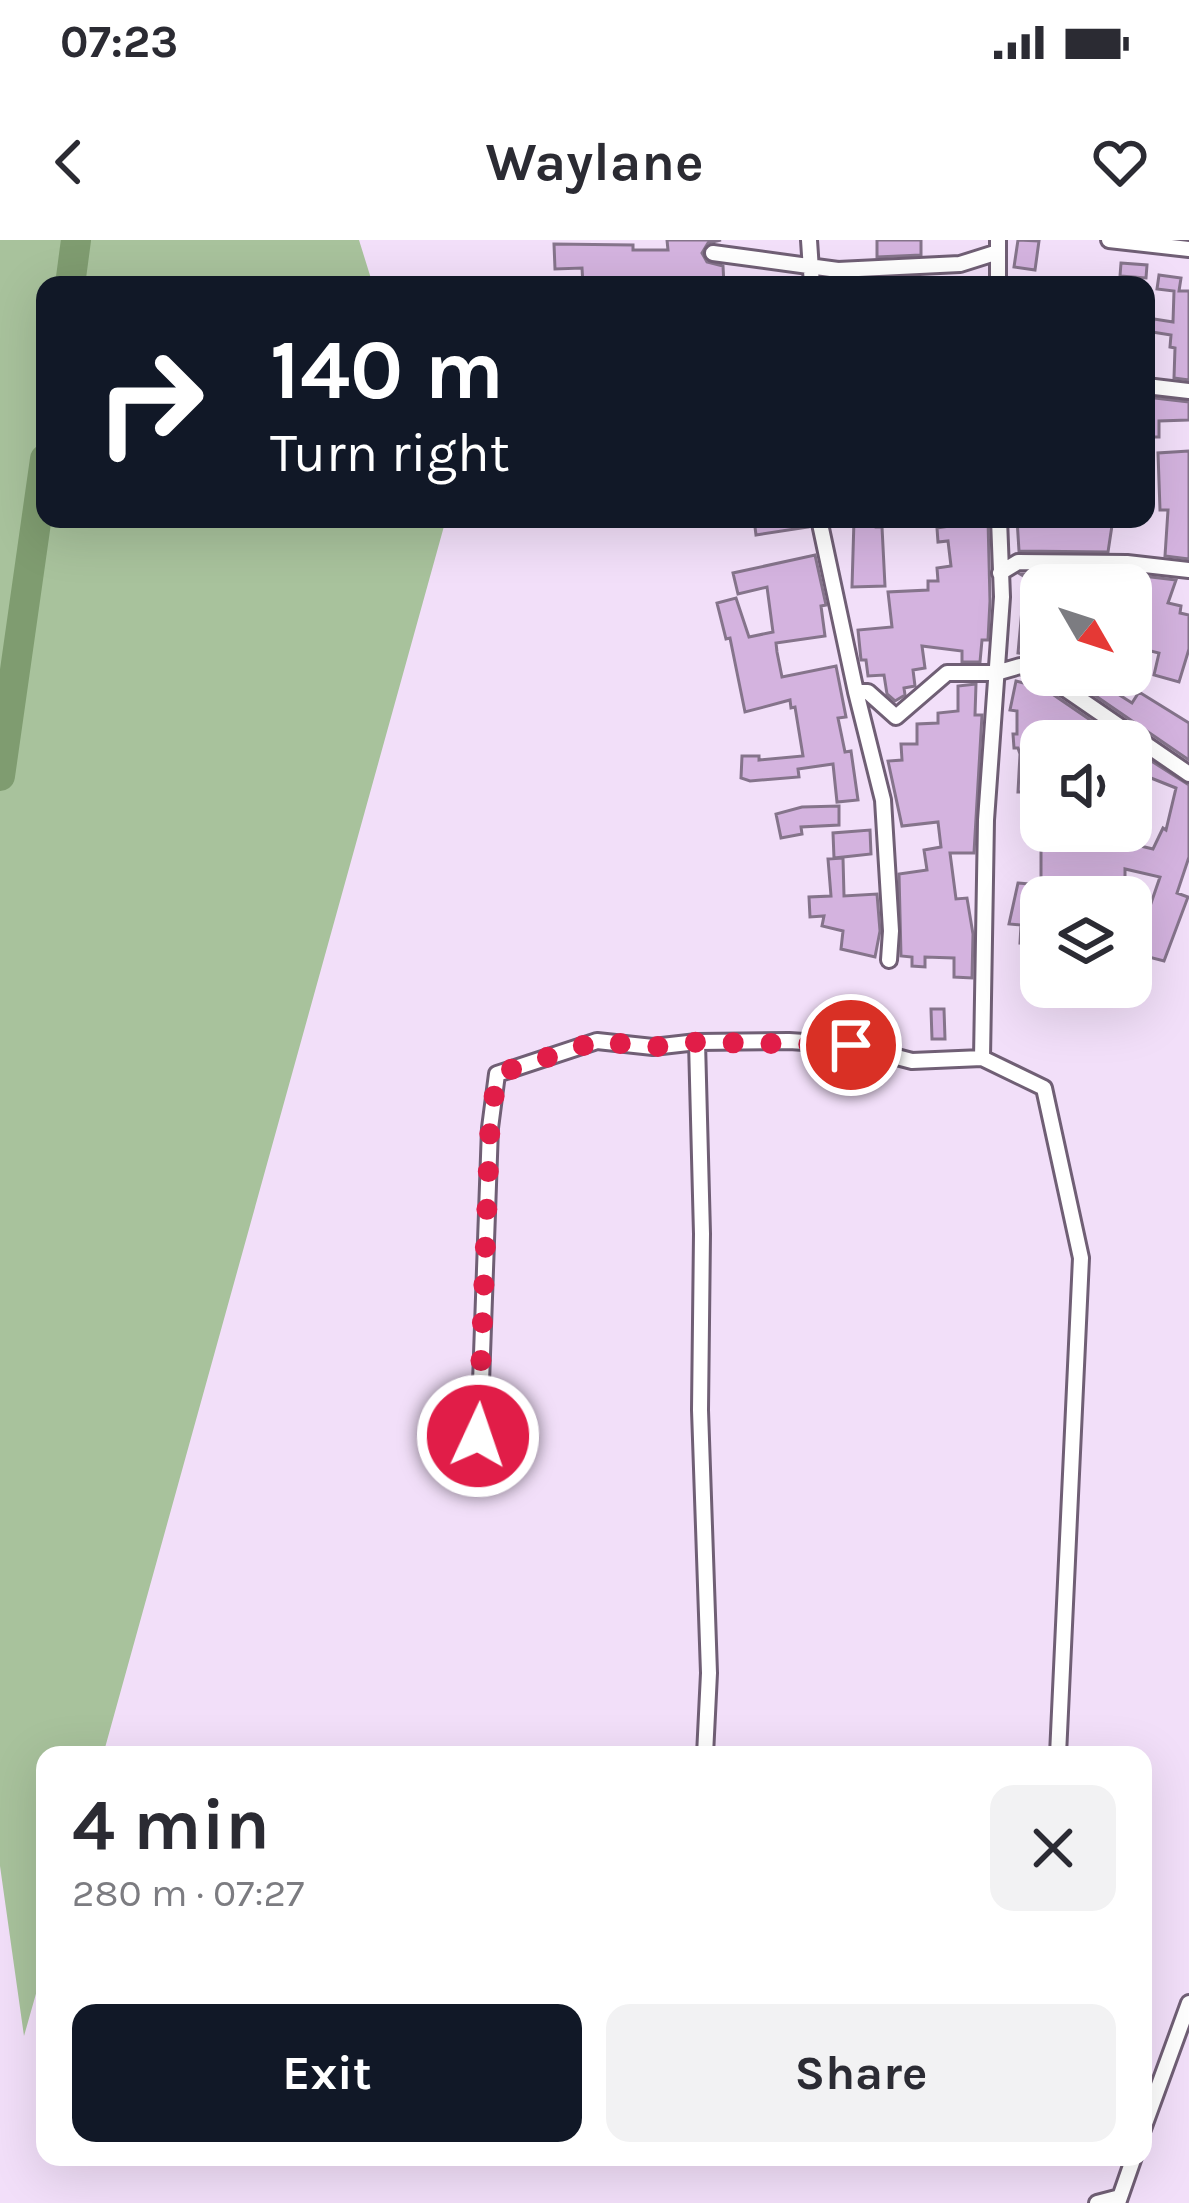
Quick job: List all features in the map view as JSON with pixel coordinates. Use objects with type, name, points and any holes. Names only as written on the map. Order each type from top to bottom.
[{"type":"street","points":[[809,240],[812,276]]},
{"type":"street","points":[[1109,240],[1189,250]]},
{"type":"street","points":[[713,253],[812,268],[960,264],[998,246]]},
{"type":"street","points":[[1155,387],[1189,391]]},
{"type":"street","points":[[821,528],[883,800],[889,960]]},
{"type":"street","points":[[982,1058],[982,934],[1002,596],[999,528]]},
{"type":"street","points":[[1000,573],[1018,562],[1038,561],[1189,570]]},
{"type":"street","points":[[856,692],[868,692],[896,717],[947,673],[996,674],[1020,665]]},
{"type":"street","points":[[1075,696],[1189,773]]},
{"type":"street","points":[[473,1477],[480,1411],[490,1128],[497,1074],[597,1041],[653,1047],[697,1042],[851,1045],[912,1061],[982,1058],[1044,1088],[1081,1258],[1058,1746]]},
{"type":"street","points":[[697,1042],[700,1411],[709,1673],[705,1746]]},
{"type":"street","points":[[1152,2104],[1189,2002]]},
{"type":"street","points":[[1097,2203],[1119,2200],[1131,2166]]},
{"type":"green space","points":[[0,240],[359,240],[370,276],[36,276],[36,528],[444,528],[105,1746],[36,1746],[36,1994],[24,2036],[0,1866]]},
{"type":"building","points":[[667,240],[721,240],[708,243],[702,253],[707,262],[723,266],[724,276],[582,276],[582,268],[555,269],[554,244],[668,250]]},
{"type":"building","points":[[877,240],[921,240],[921,255],[877,257]]},
{"type":"building","points":[[1018,240],[1039,241],[1035,270],[1014,267]]},
{"type":"building","points":[[1121,263],[1147,265],[1146,276],[1120,276]]},
{"type":"building","points":[[1159,275],[1181,278],[1179,291],[1189,291],[1189,380],[1174,378],[1171,335],[1155,332],[1155,319],[1173,322],[1174,291],[1157,289]]},
{"type":"building","points":[[1155,398],[1189,402],[1189,420],[1159,421],[1159,437],[1155,437]]},
{"type":"building","points":[[1189,451],[1189,559],[1165,556],[1168,510],[1160,510],[1158,453]]},
{"type":"building","points":[[755,528],[802,528],[756,535]]},
{"type":"building","points":[[854,528],[882,528],[885,586],[852,587]]},
{"type":"building","points":[[937,528],[988,528],[988,640],[982,640],[980,662],[962,662],[962,651],[922,646],[925,668],[913,670],[915,686],[904,688],[905,695],[895,701],[887,694],[884,675],[868,676],[858,630],[892,627],[888,592],[928,590],[928,581],[938,581],[937,568],[951,566],[948,541],[938,542]]},
{"type":"building","points":[[1018,528],[1112,528],[1108,552],[1019,551]]},
{"type":"building","points":[[815,555],[826,605],[821,606],[825,636],[776,643],[777,652],[782,677],[836,666],[846,717],[838,718],[845,752],[851,751],[858,800],[837,802],[833,764],[798,769],[799,777],[741,778],[742,756],[759,756],[759,760],[803,756],[790,700],[745,712],[730,638],[726,639],[717,603],[736,598],[749,637],[773,632],[767,587],[738,594],[733,573]]},
{"type":"building","points":[[1152,577],[1176,580],[1168,603],[1181,606],[1180,613],[1189,615],[1189,649],[1179,682],[1154,675],[1159,653],[1152,651]]},
{"type":"building","points":[[1016,681],[1020,696],[1055,696],[1090,720],[1020,720],[1020,754],[1014,748],[1013,734],[1017,734],[1017,711],[1010,710]]},
{"type":"building","points":[[976,684],[975,715],[982,715],[974,853],[950,853],[956,899],[967,898],[973,934],[972,978],[954,977],[954,958],[925,957],[925,967],[912,966],[912,957],[901,956],[899,874],[927,870],[924,850],[941,847],[938,822],[902,826],[888,761],[902,760],[901,744],[917,744],[917,724],[938,723],[938,713],[958,711],[958,686]]},
{"type":"building","points":[[1096,696],[1121,696],[1132,703],[1136,696],[1145,696],[1189,723],[1189,760],[1152,735],[1152,720],[1131,720]]},
{"type":"building","points":[[1152,761],[1189,785],[1189,857],[1177,893],[1188,897],[1164,961],[1152,958],[1152,900],[1160,877],[1125,869],[1125,876],[1041,876],[1041,852],[1152,852],[1163,828],[1166,830],[1176,788],[1152,778]]},
{"type":"building","points":[[839,806],[839,825],[801,827],[802,834],[781,838],[776,814],[802,807]]},
{"type":"building","points":[[870,830],[871,854],[834,858],[833,833]]},
{"type":"building","points":[[843,858],[844,896],[877,894],[880,931],[875,957],[841,949],[843,931],[822,926],[824,916],[810,917],[809,897],[831,896],[828,859]]},
{"type":"building","points":[[1018,883],[1020,883],[1020,925],[1009,924]]},
{"type":"building","points":[[931,1009],[944,1009],[945,1039],[932,1039]]},
{"type":"waterway","points":[[71,276],[76,240]]},
{"type":"waterway","points":[[0,776],[36,522]]},
{"type":"route","points":[[478,1436],[490,1128],[497,1074],[597,1041],[653,1047],[789,1041],[851,1045]]}]
